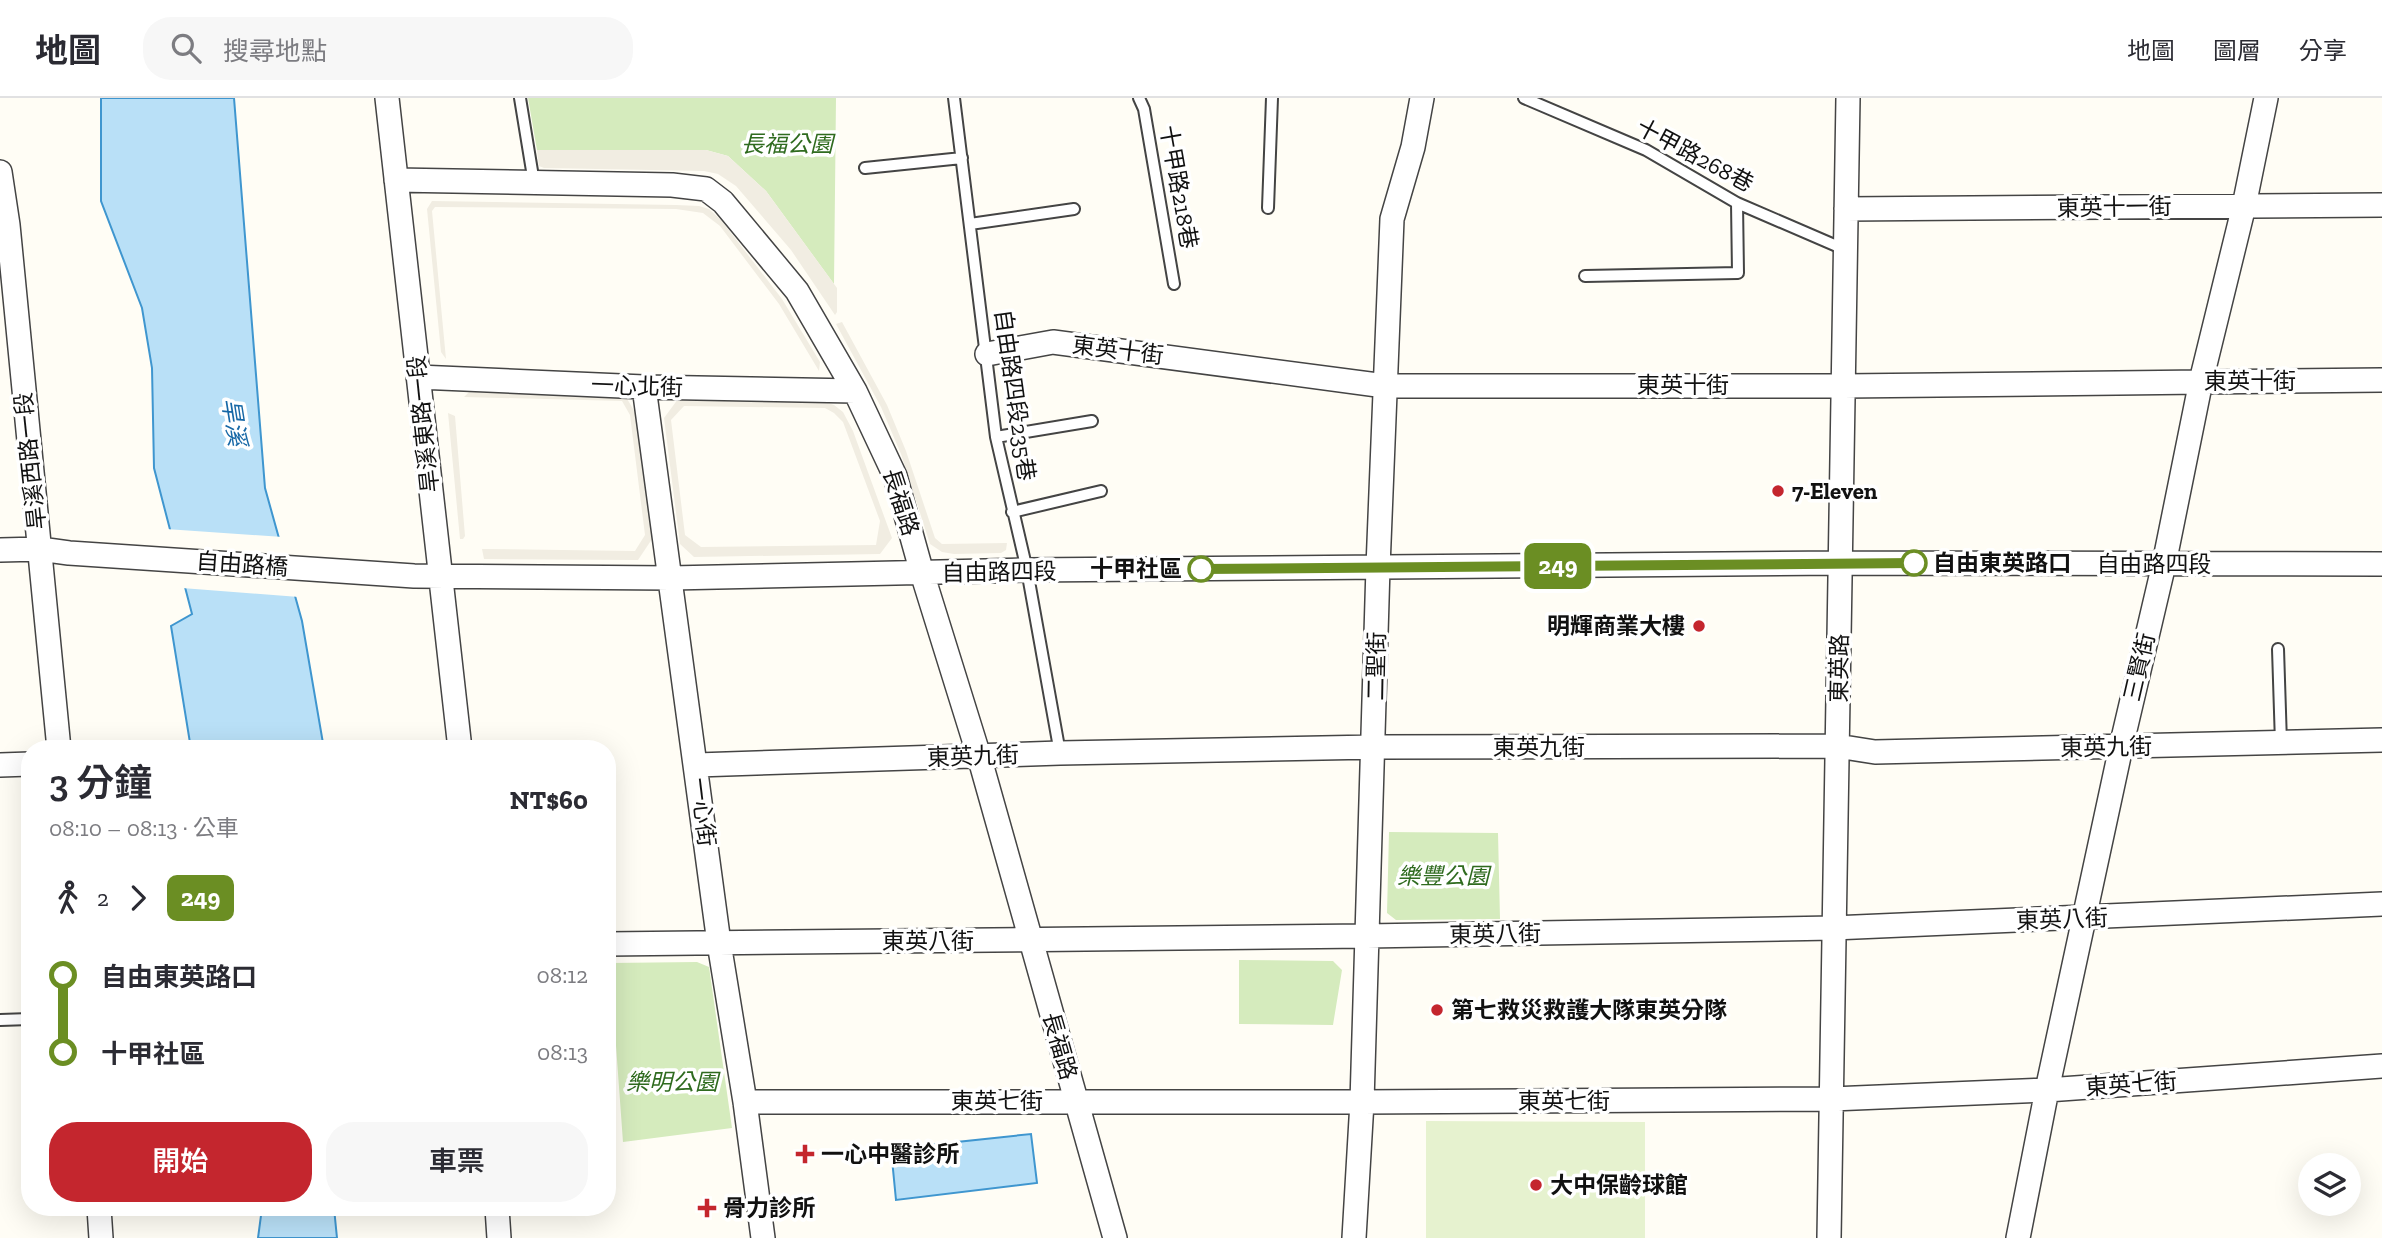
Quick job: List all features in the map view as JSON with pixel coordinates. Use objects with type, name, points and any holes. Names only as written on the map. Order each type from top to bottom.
[{"type":"street","name":"旱溪東路一段","points":[[387,98],[459,740]]},
{"type":"street","name":"二聖街","points":[[1354,1238],[1362,1102],[1378,567],[1392,219],[1413,147],[1422,98]]},
{"type":"street","name":"東英路","points":[[1829,1238],[1848,98]]},
{"type":"street","name":"三賢街","points":[[2018,1238],[2121,747],[2266,98]]},
{"type":"street","name":"旱溪西路一段","points":[[0,172],[8,225],[58,740]]},
{"type":"street","name":"長福路","points":[[396,180],[706,189],[723,202],[797,291],[855,391],[895,476],[979,756],[1115,1238]]},
{"type":"street","name":"東英十一街","points":[[1846,209],[2382,205]]},
{"type":"street","name":"東英十街","points":[[987,354],[1053,342],[1385,386],[1844,386],[2382,380]]},
{"type":"street","name":"一心北街","points":[[418,377],[644,387],[855,391]]},
{"type":"street","name":"一心街","points":[[644,387],[719,943],[745,1102],[763,1238]]},
{"type":"street","points":[[0,550],[40,549]]},
{"type":"street","name":"自由路橋","points":[[40,549],[414,576]]},
{"type":"street","name":"自由路四段","points":[[414,576],[671,578],[1027,570],[1840,563],[2382,564]]},
{"type":"street","name":"東英九街","points":[[697,765],[1060,753],[1374,747],[1838,746],[1875,752],[2382,740]]},
{"type":"street","points":[[0,765],[21,764]]},
{"type":"street","name":"東英八街","points":[[616,944],[1833,928],[2382,904]]},
{"type":"street","name":"東英七街","points":[[745,1102],[1832,1099],[2047,1090],[2382,1066]]},
{"type":"street","points":[[100,1216],[101,1238]]},
{"type":"street","points":[[498,1216],[499,1238]]},
{"type":"lane","points":[[520,98],[534,183]]},
{"type":"lane","name":"自由路四段235巷","points":[[954,98],[996,437],[1027,570],[1060,753]]},
{"type":"lane","name":"十甲路218巷","points":[[1139,98],[1144,109],[1174,284]]},
{"type":"lane","points":[[1268,208],[1272,98]]},
{"type":"lane","name":"十甲路268巷","points":[[1524,98],[1646,150],[1737,203],[1846,250]]},
{"type":"lane","points":[[865,168],[962,158]]},
{"type":"lane","points":[[1586,276],[1738,273],[1737,203]]},
{"type":"lane","points":[[970,223],[1074,209]]},
{"type":"lane","points":[[996,437],[1092,421]]},
{"type":"lane","points":[[1012,512],[1101,491]]},
{"type":"lane","points":[[2278,649],[2281,743]]},
{"type":"lane","points":[[0,1020],[21,1019]]},
{"type":"green space","name":"長福公園","points":[[528,98],[836,98],[834,284],[766,191],[728,156],[706,150],[537,150]]},
{"type":"green space","name":"樂豐公園","points":[[1389,832],[1498,833],[1500,919],[1396,920],[1387,913]]},
{"type":"green space","points":[[1239,960],[1333,961],[1342,970],[1333,1025],[1239,1024]]},
{"type":"green space","name":"樂明公園","points":[[697,962],[709,967],[732,1128],[623,1142],[616,1046],[616,963]]},
{"type":"green space","name":"大中保齡球館","points":[[1426,1121],[1645,1122],[1645,1238],[1426,1238]]},
{"type":"shaded area","points":[[537,150],[706,150],[728,156],[766,191],[837,288],[837,312],[835,315],[791,250],[736,186],[718,174],[704,171],[544,168],[539,166]]},
{"type":"shaded area","points":[[432,201],[676,205],[709,209],[721,220],[782,299],[820,362],[819,371],[779,304],[720,226],[703,213],[676,209],[435,207],[432,211],[446,359],[441,352],[427,209]]},
{"type":"shaded area","points":[[842,322],[887,405],[906,451],[935,538],[942,544],[1007,543],[1006,550],[1001,553],[954,554],[942,552],[930,544],[901,454],[881,407],[836,324]]},
{"type":"shaded area","points":[[469,392],[626,397],[636,414],[652,539],[638,560],[484,559],[482,549],[635,551],[645,535],[630,415],[622,401],[464,397]]},
{"type":"shaded area","points":[[678,399],[825,402],[834,405],[843,412],[853,431],[892,538],[880,554],[694,557],[680,544],[664,418]],"holes":[[[684,406],[825,408],[843,422],[880,521],[876,545],[701,547],[685,535],[671,420]]]},
{"type":"shaded area","points":[[448,413],[455,416],[465,536],[463,539],[460,539]]},
{"type":"water","name":"旱溪","points":[[101,98],[234,98],[265,488],[302,621],[322,740],[190,740],[171,626],[192,614],[154,468],[152,368],[142,308],[101,201]]},
{"type":"water","points":[[1031,1134],[1037,1183],[896,1200],[891,1149]]},
{"type":"water","points":[[261,1216],[335,1216],[337,1238],[258,1238]]},
{"type":"pier","points":[[166,529],[283,537],[299,597],[182,588]]},
{"type":"bus line","name":"249","points":[[1201,569],[1914,563]]},
{"type":"place","name":"7-Eleven","points":[[1778,491]]},
{"type":"place","name":"自由東英路口","points":[[1914,563]]},
{"type":"place","name":"十甲社區","points":[[1201,569]]},
{"type":"place","name":"明輝商業大樓","points":[[1699,626]]},
{"type":"place","name":"第七救災救護大隊東英分隊","points":[[1437,1010]]},
{"type":"place","name":"一心中醫診所","points":[[805,1154]]},
{"type":"place","name":"大中保齡球館","points":[[1536,1185]]},
{"type":"place","name":"骨力診所","points":[[707,1208]]}]
